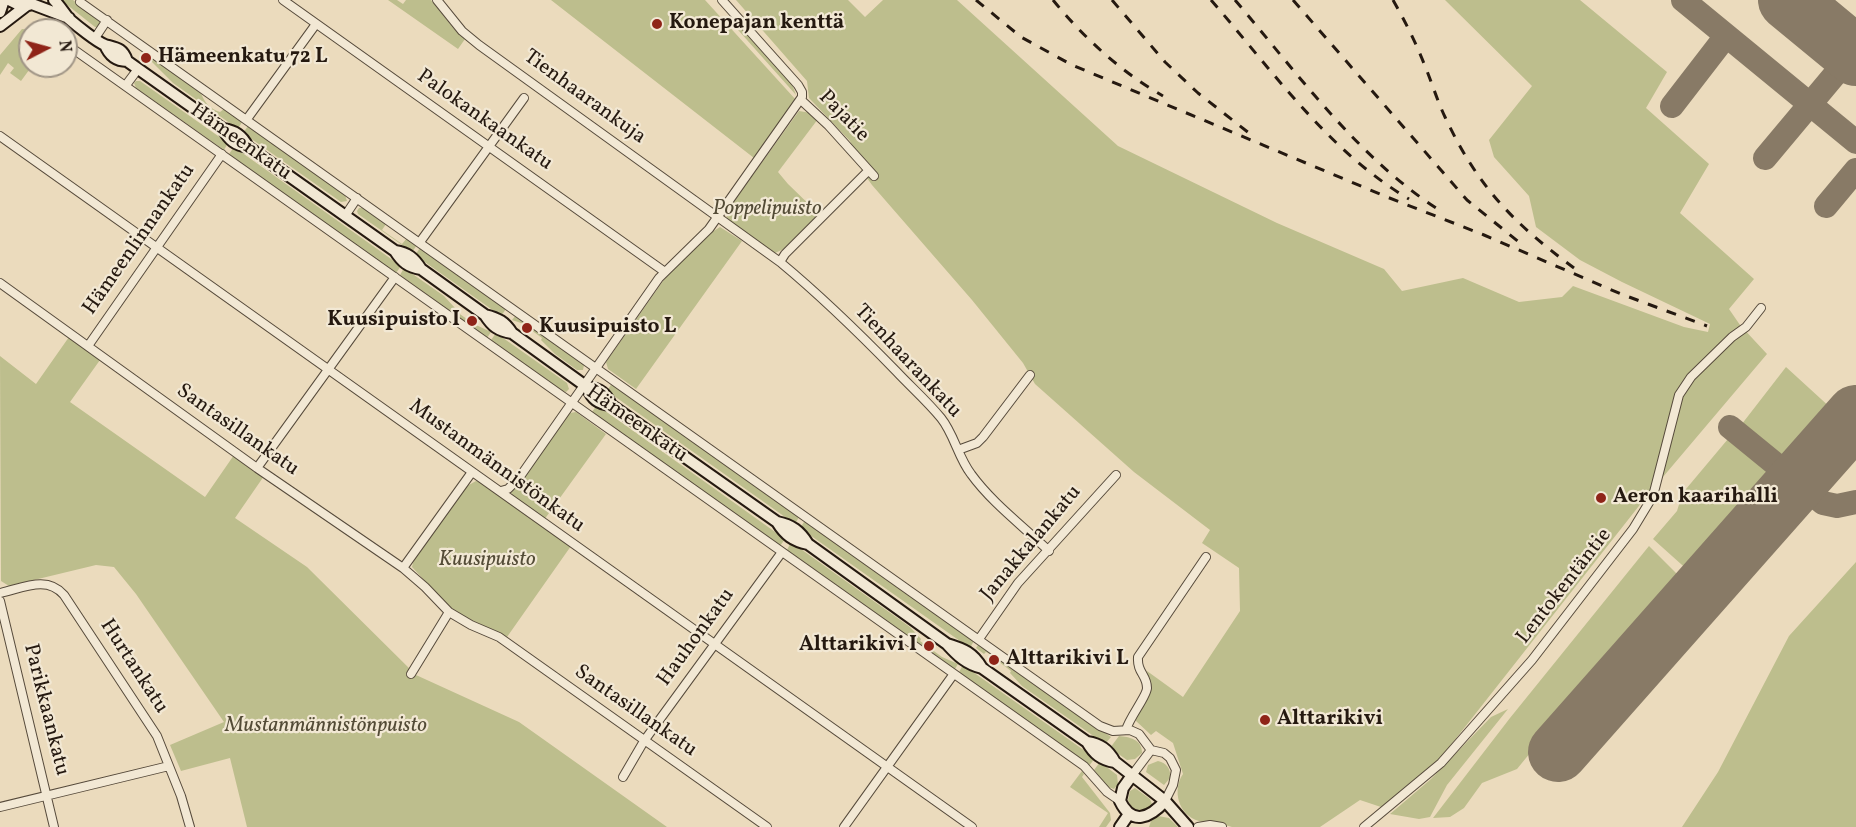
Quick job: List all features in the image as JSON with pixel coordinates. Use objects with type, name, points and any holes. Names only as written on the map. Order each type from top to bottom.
[{"type":"main road","points":[[0,12],[4,0]]},
{"type":"main road","name":"Hämeenkatu","points":[[9,0],[19,5],[32,3],[69,18]]},
{"type":"main road","name":"Hämeenkatu","points":[[54,0],[69,18]]},
{"type":"main road","points":[[0,26],[32,3]]},
{"type":"main road","name":"Hämeenkatu","points":[[78,25],[105,45],[114,46],[125,54],[127,61],[223,129],[234,131],[243,138],[248,147],[395,251],[411,256],[421,269],[485,315],[496,317],[512,333],[585,386],[597,388],[607,396],[611,405],[777,522],[789,525],[802,534],[808,544],[947,644],[964,649],[975,657],[982,668],[1086,742],[1092,752],[1105,761],[1115,762],[1133,774],[1165,801],[1188,827]]},
{"type":"main road","points":[[1120,801],[1123,788],[1133,774]]},
{"type":"main road","name":"Hämeenkatu","points":[[1120,801],[1130,814]]},
{"type":"main road","points":[[1120,827],[1130,814],[1138,817],[1149,814],[1157,810],[1165,801]]},
{"type":"street","name":"Palokankaankatu","points":[[283,0],[665,272]]},
{"type":"street","name":"Tienhaarankuja","points":[[436,0],[462,32],[717,218]]},
{"type":"street","name":"Pajatie","points":[[722,0],[798,85],[802,92],[801,100],[828,125],[871,174],[785,254],[780,262]]},
{"type":"street","name":"Hämeenkatu","points":[[80,2],[1100,726],[1113,731],[1126,730],[1140,734],[1151,750],[1164,753],[1176,770],[1173,785],[1165,801]]},
{"type":"street","points":[[95,38],[107,20]]},
{"type":"street","points":[[247,119],[316,24]]},
{"type":"street","name":"Hämeenkatu","points":[[78,52],[1084,766],[1107,792],[1120,801]]},
{"type":"street","points":[[126,86],[138,69]]},
{"type":"street","points":[[420,242],[524,98]]},
{"type":"street","points":[[501,491],[508,489],[519,478],[665,272],[709,229],[801,100]]},
{"type":"street","name":"Mustanmännistönkatu","points":[[0,136],[501,491],[513,503],[972,827]]},
{"type":"street","name":"Hämeenlinnankatu","points":[[88,346],[222,154]]},
{"type":"street","points":[[345,216],[357,198]]},
{"type":"street","name":"Tienhaarankatu","points":[[717,218],[780,262],[807,285],[936,412],[949,430],[971,474],[988,494],[1049,551]]},
{"type":"street","points":[[258,468],[395,277]]},
{"type":"street","name":"Santasillankatu","points":[[0,284],[403,568],[449,612],[471,625],[500,637],[767,827]]},
{"type":"street","name":"Lentokentäntie","points":[[1364,827],[1441,763],[1532,660],[1633,529],[1653,496],[1679,395],[1691,377],[1732,337],[1746,327],[1761,308]]},
{"type":"street","points":[[958,450],[977,443],[983,437],[1030,375]]},
{"type":"street","points":[[403,568],[472,472]]},
{"type":"street","name":"Janakkalankatu","points":[[979,639],[1018,583],[1116,475]]},
{"type":"street","name":"Hauhonkatu","points":[[622,777],[644,741],[782,552]]},
{"type":"street","points":[[1126,730],[1129,719],[1147,688],[1137,666],[1138,657],[1206,557]]},
{"type":"street","name":"Hurtankatu","points":[[0,593],[44,583],[58,587],[157,736],[190,827]]},
{"type":"street","name":"Parikkaankatu","points":[[0,601],[54,827]]},
{"type":"street","points":[[411,674],[449,612]]},
{"type":"street","points":[[844,827],[953,675]]},
{"type":"street","points":[[1133,774],[1151,750]]},
{"type":"street","points":[[0,807],[169,766]]},
{"type":"street","points":[[1198,827],[1210,825],[1222,827]]},
{"type":"green space","points":[[61,0],[73,0],[97,18],[101,24],[95,27]]},
{"type":"green space","points":[[388,0],[397,0],[403,4],[406,0],[431,0],[465,39],[458,49]]},
{"type":"green space","points":[[551,0],[705,0],[796,100],[754,158]]},
{"type":"green space","points":[[736,0],[848,0],[865,17],[883,0],[957,0],[1118,146],[1277,223],[1384,269],[1402,291],[1463,278],[1519,302],[1562,297],[1573,286],[1684,327],[1708,332],[1710,324],[1580,260],[1536,227],[1529,196],[1494,157],[1489,140],[1532,86],[1445,0],[1580,0],[1667,72],[1646,108],[1709,164],[1680,213],[1754,279],[1729,309],[1740,325],[1767,354],[1646,497],[1439,760],[1384,808],[1360,800],[1320,827],[1232,827],[1199,821],[1186,813],[1179,801],[1178,787],[1183,774],[1173,743],[1156,731],[1151,735],[1136,721],[1136,716],[1151,691],[1147,671],[1183,697],[1240,611],[1239,568],[1202,543],[1210,530],[1134,472],[1035,384],[1023,363],[972,300],[872,185],[862,171],[850,141],[809,98],[807,81]]},
{"type":"green space","points":[[733,19],[792,84],[796,95],[731,22]]},
{"type":"green space","points":[[18,34],[18,78],[23,78],[21,81],[10,73],[14,68],[8,63],[0,75],[0,55]]},
{"type":"green space","points":[[150,56],[201,93],[210,107],[220,112],[224,109],[242,122],[238,129],[173,83],[149,59]]},
{"type":"green space","points":[[140,81],[228,143],[224,150],[136,88],[134,83]]},
{"type":"green space","name":"Poppelipuisto","points":[[799,111],[811,113],[818,119],[778,172],[819,214],[786,248],[775,253],[729,222],[726,215]]},
{"type":"green space","points":[[248,126],[345,195],[347,201],[341,202],[243,133]]},
{"type":"green space","points":[[234,147],[401,266],[396,273],[229,154]]},
{"type":"green space","points":[[359,208],[364,208],[386,224],[382,230],[402,244],[407,238],[417,245],[412,252],[358,214]]},
{"type":"green space","points":[[720,227],[742,241],[636,389],[608,369],[606,362],[668,274]]},
{"type":"green space","points":[[420,248],[506,309],[501,316],[415,255]]},
{"type":"green space","points":[[404,268],[444,296],[455,308],[454,310],[474,324],[491,332],[487,338],[400,275]]},
{"type":"green space","points":[[516,315],[581,361],[584,365],[583,370],[577,370],[555,354],[527,325],[512,320]]},
{"type":"green space","points":[[496,333],[567,383],[569,389],[566,392],[563,391],[491,340]]},
{"type":"green space","name":"Mustanmännistönpuisto","points":[[69,337],[100,360],[70,402],[205,497],[234,455],[264,476],[235,518],[307,567],[416,675],[519,722],[667,827],[247,827],[230,758],[181,771],[170,745],[224,722],[136,594],[114,567],[96,565],[9,586],[1,581],[0,356],[36,384]]},
{"type":"green space","points":[[1786,367],[1844,420],[1794,477],[1738,429]]},
{"type":"green space","points":[[612,383],[796,514],[799,517],[795,524],[607,391]]},
{"type":"green space","points":[[597,405],[785,539],[780,546],[592,412]]},
{"type":"green space","name":"Kuusipuisto","points":[[576,412],[606,434],[544,520],[513,498],[511,492],[518,486],[570,413]]},
{"type":"green space","points":[[1733,433],[1790,481],[1758,517],[1731,527],[1691,573],[1653,539],[1677,511],[1686,489]]},
{"type":"green space","name":"Kuusipuisto","points":[[476,481],[481,482],[571,546],[507,637],[461,615],[448,606],[412,567],[414,559],[467,486]]},
{"type":"green space","points":[[804,522],[974,641],[971,646],[967,646],[800,528]]},
{"type":"green space","points":[[791,542],[910,627],[921,639],[920,641],[942,657],[958,664],[955,669],[787,550]]},
{"type":"green space","points":[[1649,546],[1683,580],[1553,725],[1517,769],[1482,783],[1464,808],[1450,817],[1433,818],[1510,718]]},
{"type":"green space","points":[[1856,562],[1856,827],[1682,827],[1718,772],[1789,636]]},
{"type":"green space","points":[[978,645],[1111,737],[1105,744],[1022,686],[1010,673],[1011,671],[995,657],[986,652],[984,654],[976,648]]},
{"type":"green space","points":[[963,665],[1095,758],[1089,766],[959,672]]},
{"type":"green space","points":[[1508,709],[1447,785],[1430,817],[1419,819],[1390,814],[1431,779],[1491,717]]},
{"type":"green space","points":[[1119,736],[1131,738],[1137,742],[1142,753],[1135,759],[1127,760],[1110,748]]},
{"type":"green space","points":[[1158,761],[1166,765],[1170,772],[1170,778],[1164,785],[1146,772],[1148,765]]},
{"type":"green space","points":[[1100,762],[1117,775],[1118,784],[1114,789],[1108,787],[1094,770]]},
{"type":"green space","points":[[1082,771],[1084,774],[1082,777],[1110,813],[1111,820],[1106,827],[1099,827],[1108,813],[1070,787]]},
{"type":"green space","points":[[1135,788],[1150,799],[1152,804],[1148,809],[1140,811],[1131,807],[1128,800],[1130,791]]},
{"type":"green space","points":[[1158,816],[1169,818],[1178,827],[1149,827],[1151,821]]},
{"type":"taxiway","points":[[1683,0],[1856,142]]},
{"type":"taxiway","points":[[1672,106],[1726,36]]},
{"type":"taxiway","points":[[1765,158],[1853,53]]},
{"type":"taxiway","points":[[1826,206],[1856,170]]},
{"type":"taxiway","points":[[1730,427],[1823,503],[1837,506],[1856,502]]},
{"type":"runway","points":[[1788,0],[1856,56]]},
{"type":"runway","points":[[1558,752],[1856,415]]},
{"type":"railway","points":[[976,0],[1021,37],[1072,65],[1621,294],[1707,326]]},
{"type":"railway","points":[[1053,0],[1104,53],[1147,87],[1163,96]]},
{"type":"railway","points":[[1112,0],[1165,62],[1198,93],[1249,133]]},
{"type":"railway","points":[[1211,0],[1302,108],[1327,134],[1380,180],[1409,199]]},
{"type":"railway","points":[[1235,0],[1358,143],[1385,169],[1444,213]]},
{"type":"railway","points":[[1293,0],[1467,200],[1525,247]]},
{"type":"railway","points":[[1393,0],[1418,49],[1445,117],[1470,164],[1499,202],[1532,235],[1574,268]]},
{"type":"place","name":"Konepajan kenttä","points":[[657,24]]},
{"type":"place","name":"Hämeenkatu 72 L","points":[[146,58]]},
{"type":"place","name":"Kuusipuisto I","points":[[472,321]]},
{"type":"place","name":"Kuusipuisto L","points":[[527,328]]},
{"type":"place","name":"Aeron kaarihalli","points":[[1601,498]]},
{"type":"place","name":"Alttarikivi I","points":[[929,646]]},
{"type":"place","name":"Alttarikivi L","points":[[994,660]]},
{"type":"place","name":"Alttarikivi","points":[[1265,720]]}]
